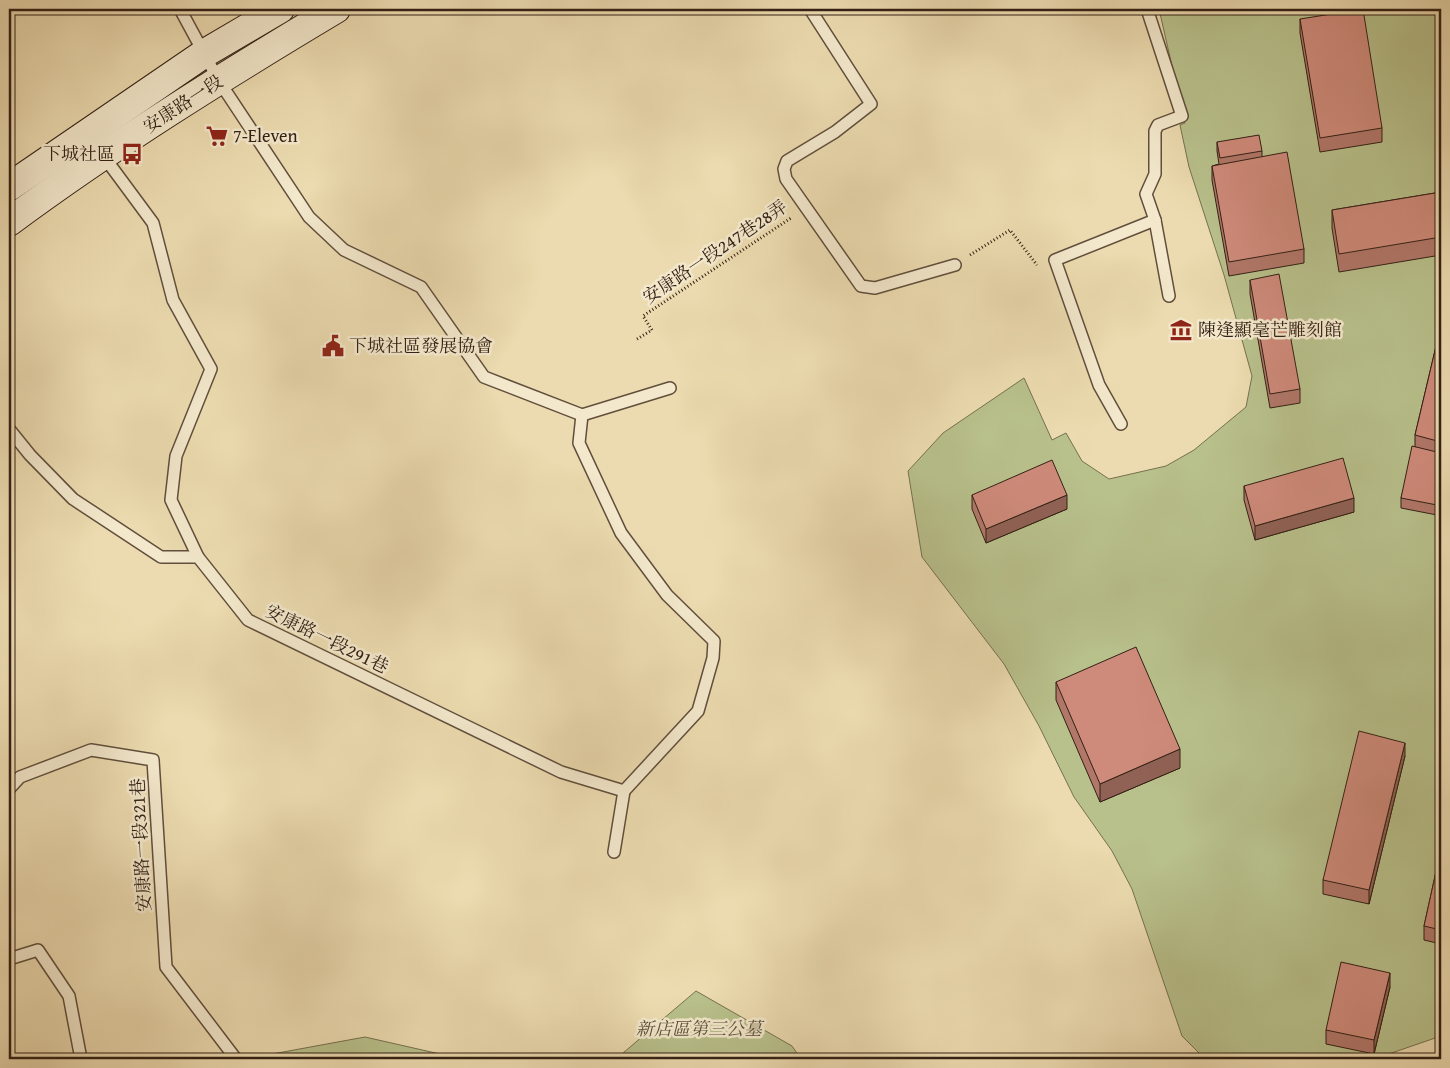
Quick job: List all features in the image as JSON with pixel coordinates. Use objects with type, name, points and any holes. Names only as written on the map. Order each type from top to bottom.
[{"type":"main road","name":"安康路一段","points":[[9,222],[64,181],[95,144],[205,53],[280,9]]},
{"type":"main road","name":"安康路一段","points":[[9,187],[218,81],[336,9]]},
{"type":"lane","points":[[180,9],[205,53],[218,81],[309,216],[344,250],[421,287],[484,377],[582,415],[670,388]]},
{"type":"lane","points":[[810,9],[871,104],[835,132],[787,161],[784,169],[786,179],[861,286],[875,288],[955,265]]},
{"type":"lane","points":[[1147,9],[1182,116],[1158,125],[1155,131],[1155,174],[1146,194],[1155,220],[1169,296]]},
{"type":"lane","name":"安康路一段291巷","points":[[95,144],[153,222],[174,300],[211,369],[176,456],[171,500],[198,557],[248,620],[561,772],[624,791]]},
{"type":"lane","points":[[1122,424],[1099,385],[1055,260],[1155,220]]},
{"type":"lane","points":[[582,415],[579,443],[621,533],[667,595],[714,641],[713,658],[698,712],[624,791],[614,852]]},
{"type":"lane","points":[[9,429],[30,455],[73,499],[161,557],[198,557]]},
{"type":"lane","name":"安康路一段321巷","points":[[9,789],[20,777],[91,750],[153,760],[166,967],[236,1059]]},
{"type":"lane","points":[[9,960],[38,950],[69,996],[81,1059]]},
{"type":"path","name":"安康路一段247巷28弄","points":[[637,339],[652,330],[643,316],[805,207]]},
{"type":"path","points":[[955,265],[1010,230],[1038,268],[1055,260]]},
{"type":"green space","points":[[1159,9],[1441,9],[1441,1036],[1377,1058],[1205,1059],[1182,1036],[1132,889],[1112,851],[1074,797],[1039,726],[1004,664],[922,557],[908,471],[943,433],[1024,378],[1052,440],[1066,433],[1082,461],[1109,479],[1166,466],[1194,450],[1246,407],[1252,376],[1224,275],[1189,167],[1180,125],[1185,123]]},
{"type":"green space","name":"新店區第三公墓","points":[[696,991],[792,1046],[801,1059],[616,1059]]},
{"type":"green space","points":[[365,1037],[462,1059],[245,1059]]},
{"type":"building","points":[[1363,9],[1382,128],[1320,138],[1300,19]]},
{"type":"building","points":[[1259,135],[1262,151],[1220,158],[1217,142]]},
{"type":"building","points":[[1287,152],[1304,249],[1229,262],[1212,166]]},
{"type":"building","points":[[1441,192],[1441,237],[1339,254],[1332,210]]},
{"type":"building","points":[[1279,274],[1300,389],[1270,394],[1250,280]]},
{"type":"building","points":[[1441,325],[1441,442],[1415,435]]},
{"type":"building","points":[[1412,446],[1441,453],[1441,485],[1437,505],[1401,498]]},
{"type":"building","points":[[1343,458],[1354,498],[1255,526],[1244,486]]},
{"type":"building","points":[[1052,460],[1067,495],[986,529],[972,495]]},
{"type":"building","points":[[1136,647],[1180,749],[1100,784],[1056,682]]},
{"type":"building","points":[[1359,731],[1405,743],[1369,890],[1323,880]]},
{"type":"building","points":[[1441,849],[1441,930],[1424,926]]},
{"type":"building","points":[[1341,962],[1390,973],[1374,1040],[1326,1030]]},
{"type":"place","name":"7-Eleven","points":[[217,136]]},
{"type":"place","name":"下城社區","points":[[132,154]]},
{"type":"place","name":"陳逢顯毫芒雕刻館","points":[[1181,330]]},
{"type":"place","name":"下城社區發展協會","points":[[333,346]]}]
